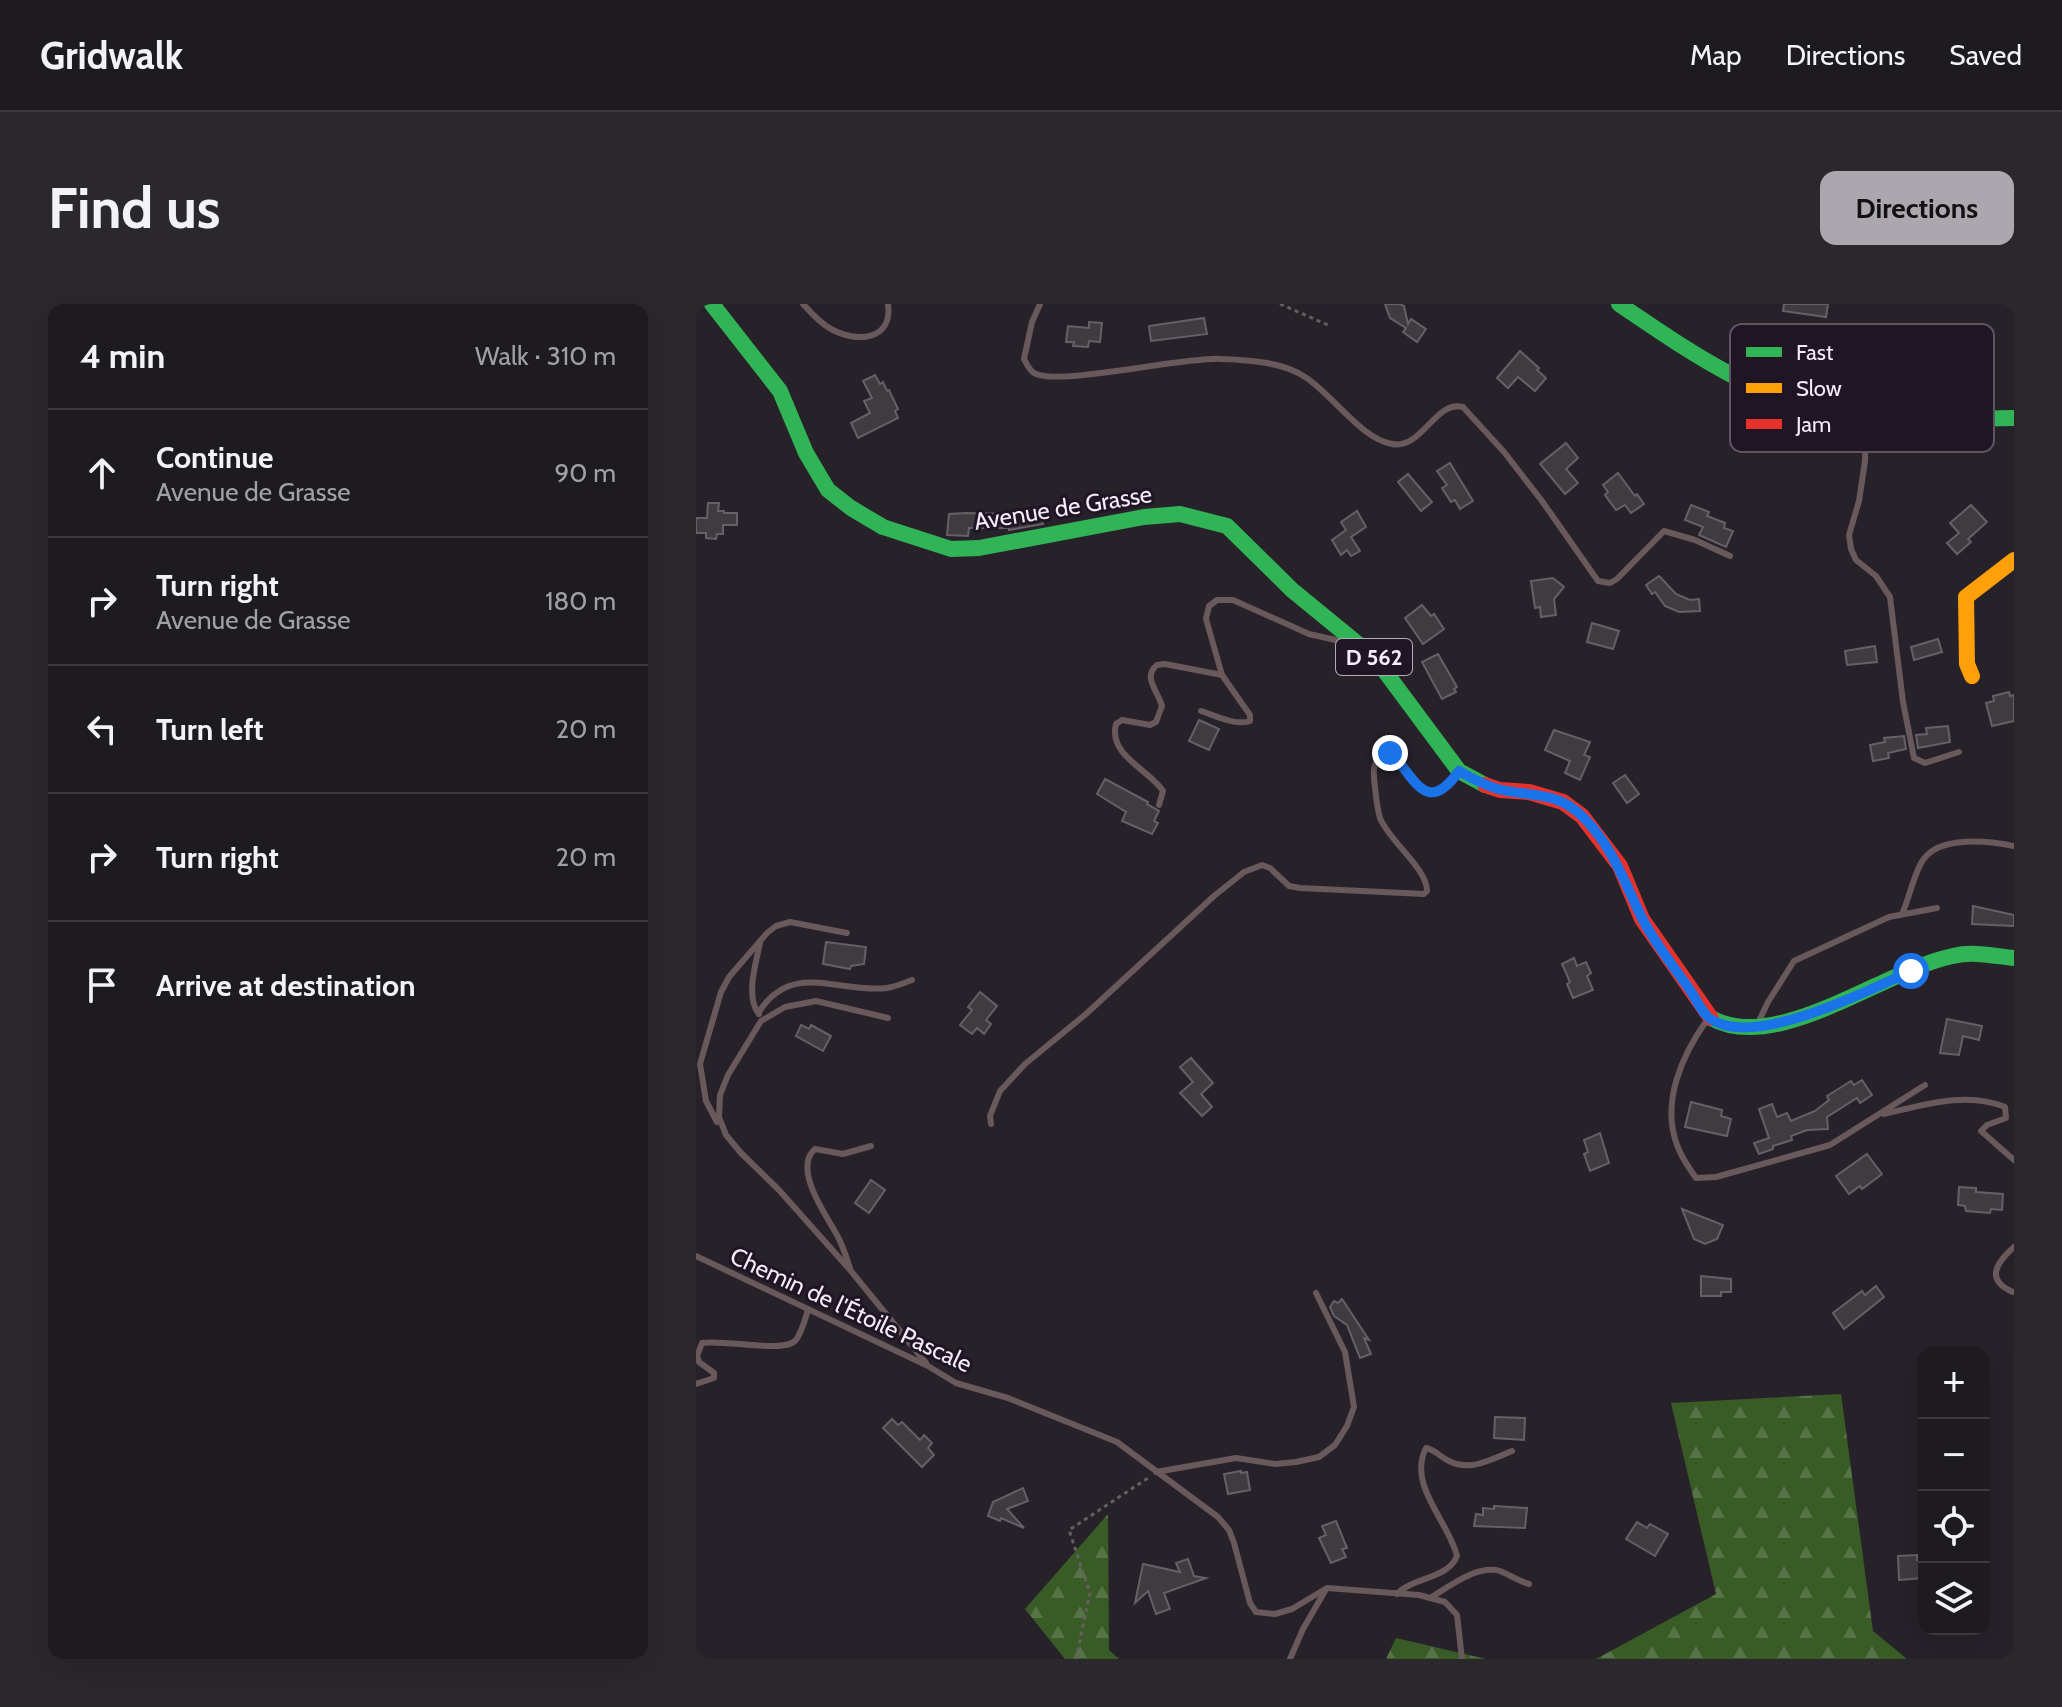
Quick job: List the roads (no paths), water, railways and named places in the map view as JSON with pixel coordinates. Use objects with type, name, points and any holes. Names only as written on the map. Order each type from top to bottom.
[{"type":"main road","name":"Avenue de Grasse","points":[[712,304],[780,391],[806,453],[828,490],[883,527],[951,549],[979,548],[1144,517],[1180,514],[1227,526],[1292,590],[1375,658],[1459,771],[1500,790],[1529,792],[1563,802],[1582,816],[1620,866],[1642,919],[1709,1018]]},
{"type":"main road","points":[[1619,304],[1669,340],[1730,373]]},
{"type":"main road","points":[[1994,418],[2014,418]]},
{"type":"main road","points":[[1972,676],[1967,664],[1966,597],[2014,560]]},
{"type":"main road","points":[[1709,1018],[1725,1026],[1757,1027],[1783,1022],[1846,1000],[1950,956],[1971,953],[2014,958]]},
{"type":"lane","points":[[803,304],[828,328],[840,334],[865,337],[883,330],[887,323],[888,304]]},
{"type":"lane","points":[[1040,304],[1032,322],[1024,359],[1031,372],[1037,375],[1074,375],[1195,359],[1221,358],[1262,363],[1303,375],[1375,438],[1395,445],[1413,440],[1452,406],[1463,407],[1504,452],[1598,581],[1610,583],[1617,579],[1664,531],[1695,540],[1730,556]]},
{"type":"lane","points":[[1865,452],[1859,501],[1849,535],[1851,549],[1856,560],[1876,576],[1890,597],[1903,702],[1914,758],[1925,763],[1959,752]]},
{"type":"lane","points":[[1201,711],[1238,722],[1250,721],[1250,715],[1222,675],[1206,619],[1209,606],[1217,600],[1224,598],[1309,634],[1361,646]]},
{"type":"lane","points":[[1159,805],[1163,791],[1125,756],[1115,736],[1116,724],[1122,720],[1150,725],[1156,722],[1162,706],[1150,681],[1150,674],[1157,665],[1222,675]]},
{"type":"lane","points":[[991,1124],[990,1116],[1000,1091],[1025,1064],[1086,1014],[1214,896],[1253,867],[1262,865],[1270,868],[1289,886],[1300,888],[1424,894],[1427,891],[1426,881],[1392,838],[1380,817],[1374,777],[1376,762],[1384,753],[1390,753],[1414,784],[1429,791],[1445,788],[1459,771]]},
{"type":"lane","points":[[1902,914],[1922,861],[1933,850],[1954,844],[1984,842],[2014,846]]},
{"type":"lane","points":[[1757,1027],[1768,1002],[1794,961],[1826,944],[1902,914],[1937,908]]},
{"type":"lane","points":[[847,933],[790,922],[776,926],[729,977],[721,992],[700,1064],[706,1101],[726,1135],[851,1271],[928,1366]]},
{"type":"lane","points":[[761,940],[753,988],[755,1009],[761,1021]]},
{"type":"lane","points":[[759,1012],[769,997],[791,984],[802,982],[890,988],[912,980]]},
{"type":"lane","points":[[726,1135],[719,1117],[720,1095],[728,1075],[761,1021],[785,1007],[816,1001],[888,1018]]},
{"type":"lane","points":[[1709,1018],[1682,1060],[1673,1099],[1672,1124],[1676,1144],[1696,1178],[1716,1177],[1830,1145],[1925,1085]]},
{"type":"lane","points":[[1881,1115],[1957,1100],[1993,1102],[2005,1107],[2006,1118],[1987,1125],[1981,1131],[2014,1160]]},
{"type":"lane","points":[[851,1271],[841,1241],[808,1179],[807,1166],[815,1149],[843,1154],[871,1146]]},
{"type":"lane","points":[[2013,1292],[2002,1288],[1996,1275],[1998,1265],[2014,1247]]},
{"type":"lane","name":"Chemin de l'Étoile Pascale","points":[[696,1256],[928,1366],[956,1383],[1008,1398],[1117,1442],[1201,1502],[1224,1523],[1234,1543],[1250,1603],[1256,1612],[1275,1614],[1292,1609],[1327,1588]]},
{"type":"lane","points":[[1156,1472],[1236,1458],[1275,1464],[1296,1462],[1319,1457],[1335,1445],[1354,1407],[1345,1352],[1316,1293]]},
{"type":"lane","points":[[696,1384],[714,1378],[714,1373],[699,1362],[697,1356],[702,1343],[717,1340],[790,1346],[798,1338],[808,1310]]},
{"type":"lane","points":[[1397,1594],[1404,1587],[1448,1569],[1457,1556],[1433,1509],[1424,1483],[1421,1463],[1426,1448],[1461,1465],[1474,1465],[1512,1451]]},
{"type":"lane","points":[[1430,1598],[1476,1572],[1489,1570],[1500,1571],[1529,1584]]},
{"type":"lane","points":[[1290,1659],[1327,1588],[1445,1602],[1457,1615],[1462,1659]]}]
